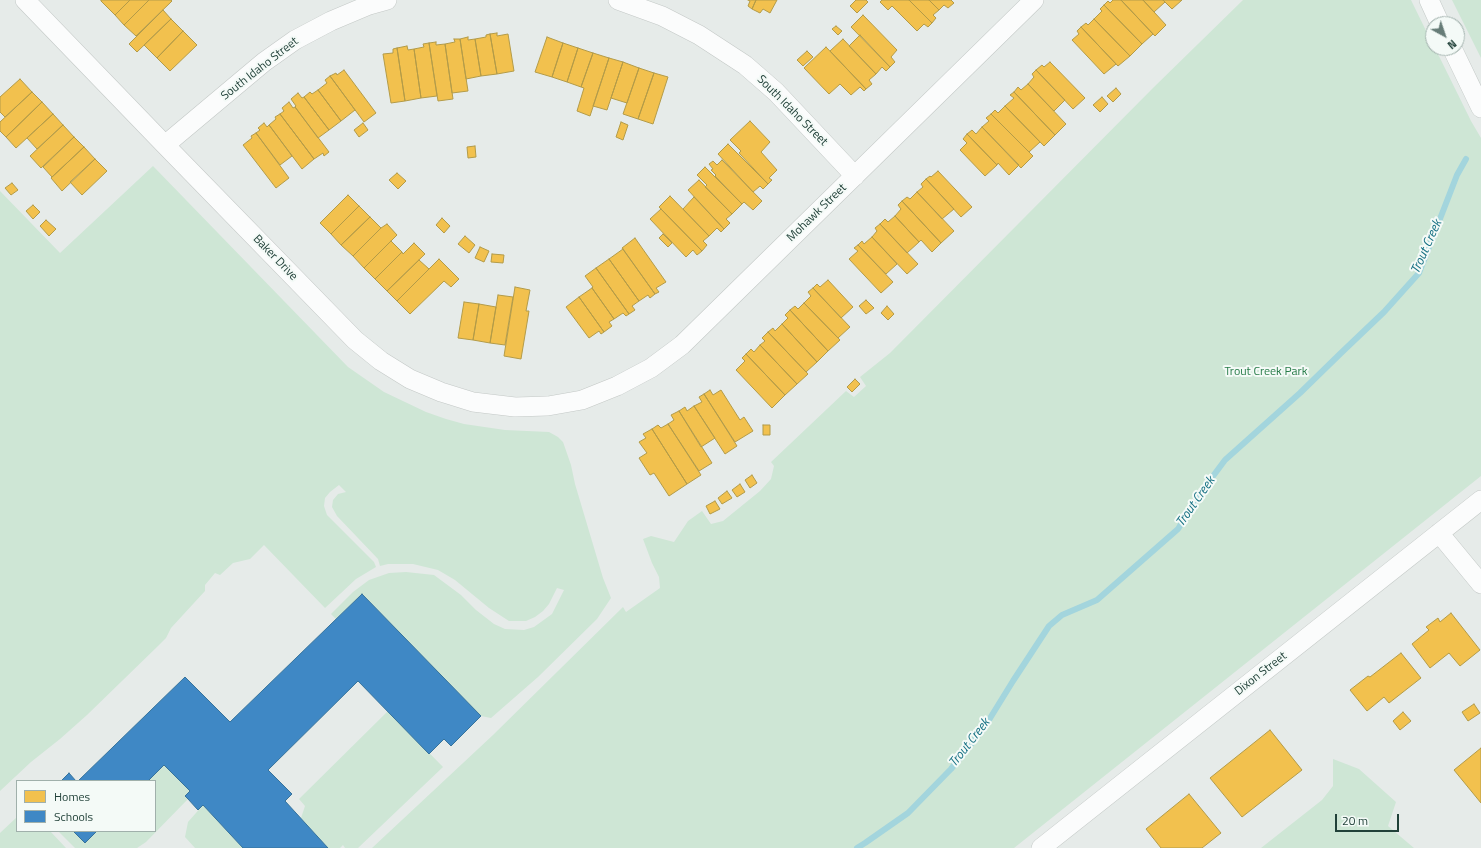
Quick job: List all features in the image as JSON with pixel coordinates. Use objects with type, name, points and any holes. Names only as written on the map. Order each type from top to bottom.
[{"type":"street","name":"Baker Drive","points":[[25,0],[355,340],[387,365],[410,379],[435,390],[473,402],[515,407],[548,406],[582,400]]},
{"type":"street","name":"South Idaho Street","points":[[165,145],[264,62],[295,40],[331,21],[369,5],[387,0]]},
{"type":"street","name":"South Idaho Street","points":[[618,0],[662,16],[699,35],[745,65],[776,92],[855,176]]},
{"type":"street","name":"Mohawk Street","points":[[582,400],[617,386],[651,368],[682,345],[1034,0]]},
{"type":"street","points":[[1429,0],[1436,16]]},
{"type":"street","points":[[1456,56],[1481,108]]},
{"type":"street","name":"Dixon Street","points":[[1042,848],[1481,500]]},
{"type":"street","points":[[1439,533],[1481,584]]},
{"type":"green space","name":"Trout Creek Park","points":[[1243,0],[1411,0],[1425,29],[1425,56],[1439,56],[1481,138],[1481,476],[1014,848],[372,848],[493,735],[623,607],[626,612],[660,588],[659,577],[643,539],[651,536],[674,542],[688,521],[702,511],[711,524],[723,521],[760,491],[771,479],[774,466],[771,462],[846,391],[854,397],[866,386],[860,377],[890,353],[1154,87]]},
{"type":"green space","points":[[1452,0],[1481,0],[1481,58],[1465,26],[1465,16],[1460,16]]},
{"type":"green space","points":[[153,166],[348,367],[384,392],[426,412],[446,419],[464,424],[505,430],[549,432],[563,442],[603,578],[611,598],[597,619],[538,677],[491,718],[481,716],[362,594],[336,619],[331,614],[353,592],[369,580],[389,573],[406,572],[434,575],[461,595],[476,610],[494,624],[505,629],[524,630],[534,627],[552,614],[564,590],[557,588],[549,604],[535,617],[526,621],[509,621],[489,608],[455,580],[438,570],[413,564],[388,564],[380,566],[378,559],[337,516],[332,507],[333,500],[338,494],[346,492],[339,485],[325,498],[324,506],[327,515],[374,562],[376,567],[356,579],[325,608],[264,545],[250,559],[233,563],[220,575],[215,573],[205,585],[205,591],[171,628],[166,638],[87,715],[31,762],[0,791],[0,191],[60,253]]},
{"type":"green space","points":[[388,711],[443,767],[358,848],[345,848],[343,845],[340,848],[328,848],[301,818],[305,806],[299,799]]},
{"type":"green space","points":[[1333,759],[1359,769],[1396,802],[1388,826],[1414,848],[1261,848],[1322,800],[1333,786]]},
{"type":"green space","points":[[164,765],[190,791],[185,796],[188,799],[156,832],[156,780],[149,780]]},
{"type":"green space","points":[[203,805],[243,848],[195,848],[185,837],[188,822]]},
{"type":"green space","points":[[16,818],[16,832],[51,832],[66,848],[0,848],[0,833]]},
{"type":"green space","points":[[59,832],[156,832],[146,842],[137,848],[75,848]]},
{"type":"building: Homes","points":[[101,0],[130,0],[115,15]]},
{"type":"building: Homes","points":[[130,0],[149,0],[124,25],[115,15]]},
{"type":"building: Homes","points":[[149,0],[172,1],[136,36],[124,25]]},
{"type":"building: Homes","points":[[748,0],[756,0],[752,9],[748,6],[750,1]]},
{"type":"building: Homes","points":[[756,0],[777,0],[770,13],[763,9],[760,13],[752,9]]},
{"type":"building: Homes","points":[[856,0],[866,0],[868,2],[857,13],[850,6]]},
{"type":"building: Homes","points":[[882,0],[909,0],[932,23],[928,27],[924,24],[917,31],[892,6],[888,10],[880,2]]},
{"type":"building: Homes","points":[[909,0],[929,0],[939,10],[933,15],[936,18],[932,23]]},
{"type":"building: Homes","points":[[929,0],[951,0],[954,3],[948,8],[944,5],[939,10]]},
{"type":"building: Homes","points":[[1113,0],[1121,0],[1153,34],[1142,44],[1104,5],[1108,1],[1110,3]]},
{"type":"building: Homes","points":[[1121,0],[1143,0],[1166,25],[1155,36]]},
{"type":"building: Homes","points":[[1143,0],[1163,0],[1165,2],[1154,12]]},
{"type":"building: Homes","points":[[1163,0],[1182,0],[1172,9]]},
{"type":"building: Homes","points":[[1104,5],[1142,44],[1130,56],[1094,19],[1102,11],[1100,9]]},
{"type":"building: Homes","points":[[163,10],[171,19],[137,52],[129,44]]},
{"type":"building: Homes","points":[[863,15],[897,50],[891,57],[895,62],[890,67],[851,27]]},
{"type":"building: Homes","points":[[171,19],[183,31],[157,58],[144,45]]},
{"type":"building: Homes","points":[[1094,19],[1130,56],[1118,66],[1081,27],[1086,23],[1088,25]]},
{"type":"building: Homes","points":[[836,26],[842,31],[838,35],[832,29]]},
{"type":"building: Homes","points":[[1081,27],[1116,64],[1104,74],[1072,40],[1079,34],[1077,31]]},
{"type":"building: Homes","points":[[183,31],[197,45],[170,71],[157,58]]},
{"type":"building: Homes","points":[[497,33],[497,36],[508,34],[514,71],[497,74],[490,34]]},
{"type":"building: Homes","points":[[490,34],[497,74],[481,76],[475,39],[486,37],[486,35]]},
{"type":"building: Homes","points":[[860,35],[890,67],[886,71],[882,67],[876,74],[849,46]]},
{"type":"building: Homes","points":[[468,37],[468,40],[475,39],[481,76],[466,79],[460,39]]},
{"type":"building: Homes","points":[[547,37],[563,43],[552,77],[535,72]]},
{"type":"building: Homes","points":[[454,39],[460,39],[468,91],[452,93],[445,44],[455,42]]},
{"type":"building: Homes","points":[[843,39],[876,74],[869,80],[872,84],[866,89],[830,51]]},
{"type":"building: Homes","points":[[436,42],[436,45],[445,44],[453,99],[438,101],[429,43]]},
{"type":"building: Homes","points":[[429,43],[437,96],[421,98],[414,49],[424,47],[423,44]]},
{"type":"building: Homes","points":[[563,43],[578,48],[567,82],[552,77]]},
{"type":"building: Homes","points":[[407,46],[408,50],[414,49],[421,98],[405,101],[397,48]]},
{"type":"building: Homes","points":[[826,47],[866,89],[864,91],[860,87],[851,95],[840,84],[829,94],[804,68]]},
{"type":"building: Homes","points":[[397,48],[405,101],[391,103],[383,54],[393,53],[393,49]]},
{"type":"building: Homes","points":[[578,48],[593,53],[581,87],[567,82]]},
{"type":"building: Homes","points":[[807,51],[813,57],[803,66],[797,60]]},
{"type":"building: Homes","points":[[593,53],[609,58],[590,116],[577,111],[584,88],[581,87]]},
{"type":"building: Homes","points":[[609,58],[623,62],[607,110],[593,106]]},
{"type":"building: Homes","points":[[623,62],[639,68],[627,103],[611,98]]},
{"type":"building: Homes","points":[[1050,62],[1085,98],[1073,109],[1036,70],[1042,65],[1044,67]]},
{"type":"building: Homes","points":[[639,68],[654,73],[638,119],[623,114]]},
{"type":"building: Homes","points":[[344,70],[376,113],[364,122],[330,76],[336,73],[337,75]]},
{"type":"building: Homes","points":[[1036,70],[1065,100],[1054,111],[1028,84],[1034,77],[1032,74]]},
{"type":"building: Homes","points":[[654,73],[668,77],[653,124],[638,119]]},
{"type":"building: Homes","points":[[330,76],[355,110],[341,121],[318,90],[327,83],[325,80]]},
{"type":"building: Homes","points":[[20,79],[32,92],[5,117],[0,112],[0,97]]},
{"type":"building: Homes","points":[[1028,84],[1066,124],[1055,135],[1014,92],[1018,87],[1021,90]]},
{"type":"building: Homes","points":[[1116,88],[1121,94],[1113,102],[1107,96]]},
{"type":"building: Homes","points":[[318,90],[341,121],[329,130],[304,97],[310,92],[312,94]]},
{"type":"building: Homes","points":[[32,92],[42,102],[6,137],[0,131],[0,122]]},
{"type":"building: Homes","points":[[1014,92],[1055,135],[1044,146],[1005,106],[1014,98],[1010,95]]},
{"type":"building: Homes","points":[[298,93],[302,98],[304,97],[329,130],[318,138],[295,107],[296,106],[291,99]]},
{"type":"building: Homes","points":[[1102,97],[1108,104],[1100,112],[1093,105]]},
{"type":"building: Homes","points":[[42,102],[53,114],[16,148],[6,137]]},
{"type":"building: Homes","points":[[289,102],[293,108],[295,107],[329,152],[324,156],[323,153],[314,159],[280,114],[284,111],[282,108]]},
{"type":"building: Homes","points":[[1005,106],[1040,142],[1029,152],[991,114],[995,110],[998,113]]},
{"type":"building: Homes","points":[[53,114],[63,125],[37,149],[27,138]]},
{"type":"building: Homes","points":[[280,114],[314,159],[302,169],[269,125],[276,119],[275,117]]},
{"type":"building: Homes","points":[[991,114],[1033,156],[1021,168],[982,127],[989,121],[986,118]]},
{"type":"building: Homes","points":[[750,121],[770,142],[761,152],[777,170],[769,178],[772,180],[768,184],[739,153],[741,151],[730,140]]},
{"type":"building: Homes","points":[[621,122],[628,125],[623,140],[616,137]]},
{"type":"building: Homes","points":[[264,123],[267,127],[269,125],[292,156],[280,165],[256,133],[260,130],[258,128]]},
{"type":"building: Homes","points":[[363,123],[368,130],[359,137],[354,130]]},
{"type":"building: Homes","points":[[63,125],[74,137],[41,168],[30,156]]},
{"type":"building: Homes","points":[[982,127],[1019,165],[1009,175],[998,163],[997,165],[967,134],[972,130],[976,134]]},
{"type":"building: Homes","points":[[256,133],[289,178],[276,188],[243,145]]},
{"type":"building: Homes","points":[[967,134],[997,165],[985,176],[960,150],[967,143],[963,139]]},
{"type":"building: Homes","points":[[74,137],[84,147],[52,177],[43,167]]},
{"type":"building: Homes","points":[[728,144],[768,184],[763,189],[760,186],[753,192],[718,154]]},
{"type":"building: Homes","points":[[475,146],[476,157],[468,158],[467,147]]},
{"type":"building: Homes","points":[[84,147],[95,159],[62,191],[51,178]]},
{"type":"building: Homes","points":[[95,159],[107,171],[82,195],[70,182]]},
{"type":"building: Homes","points":[[722,160],[762,201],[753,210],[744,202],[742,204],[711,170],[713,169],[709,164],[713,161],[717,165]]},
{"type":"building: Homes","points":[[705,167],[742,204],[732,214],[705,187],[707,185],[697,175]]},
{"type":"building: Homes","points":[[938,171],[972,207],[961,217],[926,179]]},
{"type":"building: Homes","points":[[397,173],[406,181],[398,189],[389,180]]},
{"type":"building: Homes","points":[[926,179],[954,209],[942,219],[917,192],[923,187],[921,184]]},
{"type":"building: Homes","points":[[699,180],[732,214],[726,219],[730,223],[724,229],[688,190]]},
{"type":"building: Homes","points":[[12,183],[18,190],[11,195],[5,188]]},
{"type":"building: Homes","points":[[917,192],[954,231],[941,243],[902,201],[907,197],[910,199]]},
{"type":"building: Homes","points":[[348,195],[359,206],[331,234],[320,223]]},
{"type":"building: Homes","points":[[670,196],[709,236],[703,241],[707,245],[702,251],[659,207]]},
{"type":"building: Homes","points":[[694,197],[724,229],[721,232],[717,228],[709,236],[683,209]]},
{"type":"building: Homes","points":[[902,201],[941,243],[932,252],[921,240],[919,242],[895,216],[901,209],[898,205]]},
{"type":"building: Homes","points":[[33,205],[40,212],[33,219],[26,211]]},
{"type":"building: Homes","points":[[359,206],[370,217],[341,245],[331,234]]},
{"type":"building: Homes","points":[[661,209],[702,251],[697,255],[693,250],[686,257],[650,219]]},
{"type":"building: Homes","points":[[895,216],[919,242],[907,253],[880,224],[885,219],[888,222]]},
{"type":"building: Homes","points":[[370,217],[381,228],[353,256],[341,245]]},
{"type":"building: Homes","points":[[442,218],[450,226],[444,233],[436,225]]},
{"type":"building: Homes","points":[[46,220],[56,229],[49,236],[40,226]]},
{"type":"building: Homes","points":[[387,224],[397,235],[364,268],[353,256]]},
{"type":"building: Homes","points":[[880,224],[918,264],[907,274],[872,237],[877,231],[875,228]]},
{"type":"building: Homes","points":[[663,234],[672,243],[668,247],[659,238]]},
{"type":"building: Homes","points":[[465,236],[475,245],[469,253],[458,244]]},
{"type":"building: Homes","points":[[872,237],[897,264],[886,274],[858,245],[862,241],[864,244]]},
{"type":"building: Homes","points":[[635,238],[666,282],[656,288],[659,292],[655,294],[622,248]]},
{"type":"building: Homes","points":[[391,241],[402,252],[375,279],[364,268]]},
{"type":"building: Homes","points":[[414,243],[425,254],[387,291],[375,279],[402,252],[403,254]]},
{"type":"building: Homes","points":[[858,245],[893,282],[881,293],[849,259],[858,251],[854,248]]},
{"type":"building: Homes","points":[[480,247],[489,251],[484,262],[475,258]]},
{"type":"building: Homes","points":[[623,249],[655,294],[650,298],[648,295],[639,301],[609,259]]},
{"type":"building: Homes","points":[[492,254],[504,255],[503,263],[491,262]]},
{"type":"building: Homes","points":[[439,259],[459,279],[451,287],[444,281],[410,314],[397,301]]},
{"type":"building: Homes","points":[[609,259],[639,301],[632,306],[635,310],[629,314],[596,268]]},
{"type":"building: Homes","points":[[419,260],[429,269],[397,301],[387,291]]},
{"type":"building: Homes","points":[[596,268],[629,314],[626,316],[623,313],[614,319],[585,276]]},
{"type":"building: Homes","points":[[828,280],[853,307],[841,318],[813,288],[817,284],[820,287]]},
{"type":"building: Homes","points":[[515,287],[530,290],[526,311],[529,311],[521,359],[504,356]]},
{"type":"building: Homes","points":[[592,288],[614,319],[609,322],[612,326],[604,332],[579,297]]},
{"type":"building: Homes","points":[[813,288],[850,327],[838,338],[804,303],[811,296],[808,292]]},
{"type":"building: Homes","points":[[498,295],[513,297],[505,345],[490,343]]},
{"type":"building: Homes","points":[[579,297],[604,332],[601,334],[599,331],[589,338],[566,307]]},
{"type":"building: Homes","points":[[866,300],[874,308],[866,314],[859,306]]},
{"type":"building: Homes","points":[[464,302],[479,304],[473,340],[458,338]]},
{"type":"building: Homes","points":[[804,303],[840,340],[828,351],[790,310],[795,306],[798,309]]},
{"type":"building: Homes","points":[[479,304],[496,307],[490,343],[473,340]]},
{"type":"building: Homes","points":[[887,306],[894,314],[888,320],[881,313]]},
{"type":"building: Homes","points":[[790,310],[828,351],[817,362],[782,324],[788,318],[785,315]]},
{"type":"building: Homes","points":[[782,324],[817,362],[806,372],[768,332],[773,328],[775,331]]},
{"type":"building: Homes","points":[[768,332],[808,374],[797,384],[760,345],[765,341],[762,338]]},
{"type":"building: Homes","points":[[760,345],[797,384],[785,395],[746,354],[751,349],[754,352]]},
{"type":"building: Homes","points":[[746,354],[785,395],[772,408],[736,370],[745,361],[742,358]]},
{"type":"building: Homes","points":[[855,379],[860,384],[852,392],[847,387]]},
{"type":"building: Homes","points":[[710,390],[713,395],[721,390],[740,420],[744,417],[753,431],[735,442],[704,394]]},
{"type":"building: Homes","points":[[704,394],[737,446],[725,454],[694,406],[702,402],[699,397]]},
{"type":"building: Homes","points":[[694,406],[715,438],[701,447],[679,411],[685,407],[687,411]]},
{"type":"building: Homes","points":[[679,411],[712,463],[699,471],[668,424],[674,420],[671,415]]},
{"type":"building: Homes","points":[[668,424],[701,475],[687,484],[652,429],[658,425],[661,428]]},
{"type":"building: Homes","points":[[763,425],[770,425],[770,435],[763,435]]},
{"type":"building: Homes","points":[[652,429],[687,484],[669,496],[654,473],[650,475],[639,458],[647,453],[639,442],[646,438],[643,434]]},
{"type":"building: Homes","points":[[752,475],[757,483],[750,488],[745,480]]},
{"type":"building: Homes","points":[[740,484],[745,492],[737,497],[732,490]]},
{"type":"building: Homes","points":[[727,491],[732,498],[722,504],[718,498]]},
{"type":"building: Homes","points":[[715,501],[720,509],[710,514],[706,506]]},
{"type":"building: Homes","points":[[1451,613],[1480,650],[1460,666],[1449,653],[1430,668],[1412,644],[1429,630],[1426,627],[1438,618],[1440,622]]},
{"type":"building: Homes","points":[[1401,653],[1421,678],[1389,703],[1384,697],[1367,711],[1350,690],[1368,676],[1370,677]]},
{"type":"building: Homes","points":[[1474,704],[1480,713],[1468,721],[1462,712]]},
{"type":"building: Homes","points":[[1403,712],[1411,721],[1400,730],[1393,721]]},
{"type":"building: Homes","points":[[1270,730],[1302,770],[1242,817],[1210,778]]},
{"type":"building: Homes","points":[[1481,748],[1481,803],[1454,770]]},
{"type":"building: Homes","points":[[1189,794],[1221,833],[1202,848],[1161,848],[1146,829]]},
{"type":"building: Schools","points":[[362,594],[481,716],[451,746],[444,739],[429,754],[358,681],[268,770],[292,794],[285,801],[328,848],[243,848],[203,805],[198,810],[185,796],[190,791],[164,765],[149,780],[79,780],[185,677],[230,722]]},
{"type":"building: Schools","points":[[69,773],[75,780],[62,780]]},
{"type":"building: Schools","points":[[74,832],[96,832],[85,843]]},
{"type":"waterway","name":"Trout Creek","points":[[857,848],[908,813],[951,769],[984,728],[1049,626],[1062,615],[1097,600],[1178,529],[1199,495],[1225,460],[1300,393],[1384,312],[1419,273],[1457,175],[1466,159]]}]
